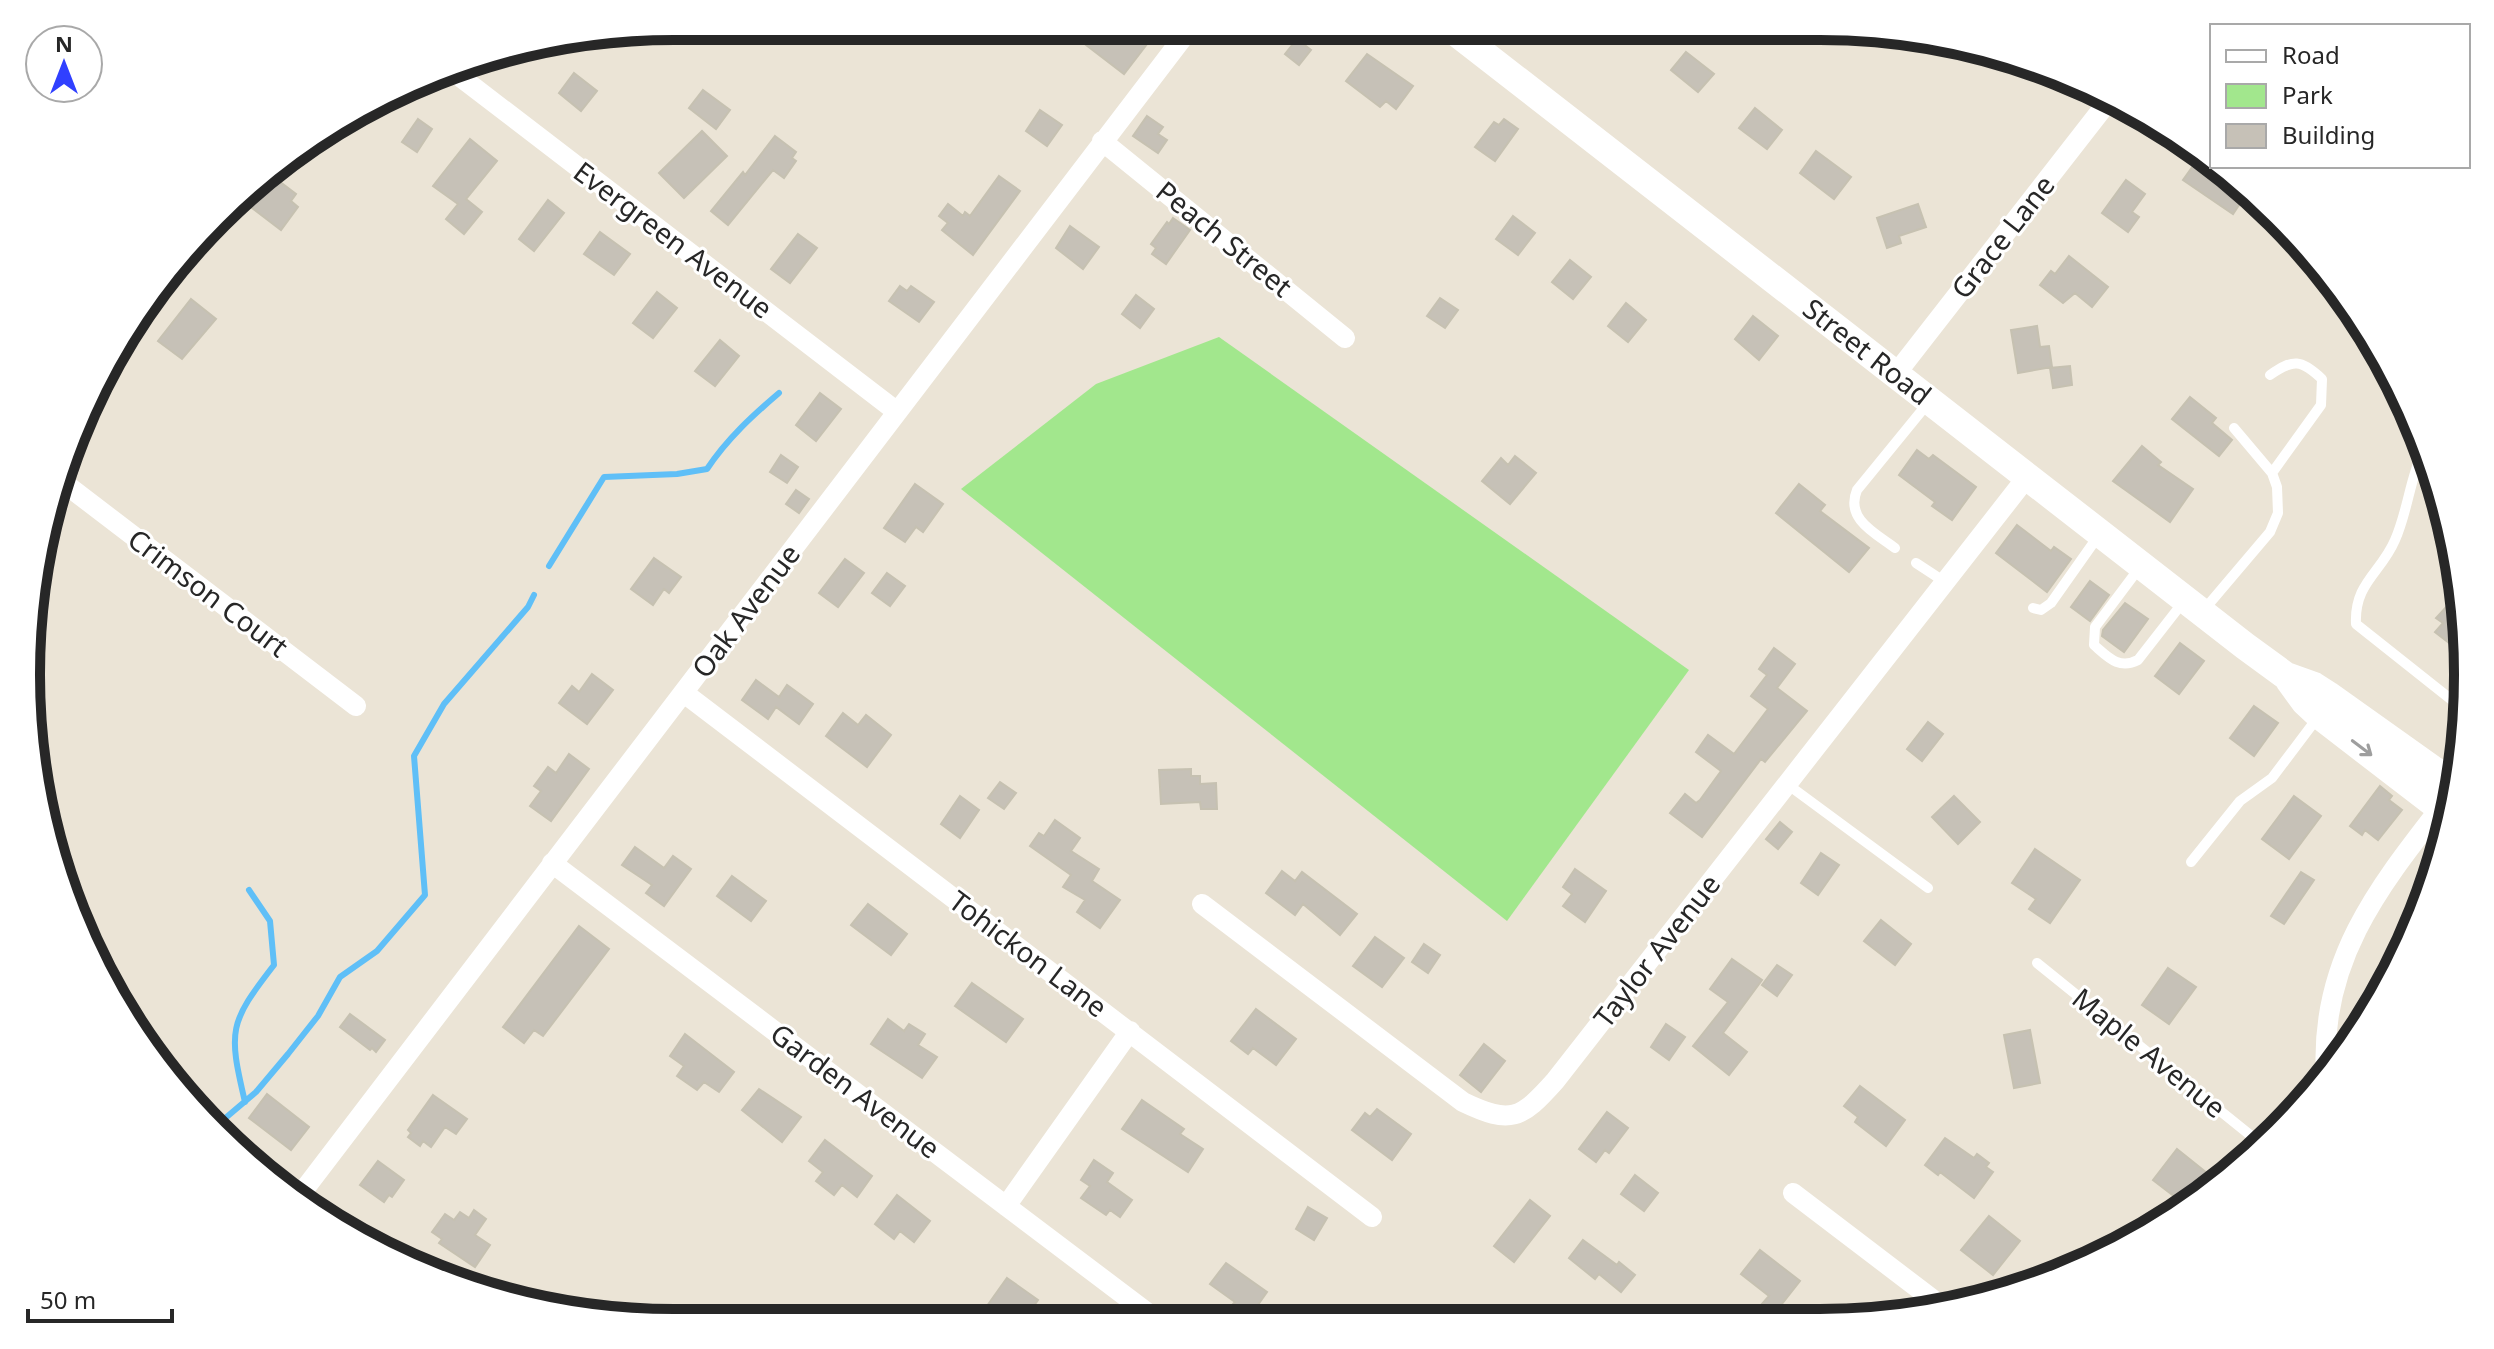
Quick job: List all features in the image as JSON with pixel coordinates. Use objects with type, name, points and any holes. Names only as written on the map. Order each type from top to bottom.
[{"type":"main road","name":"Street Road","points":[[1466,40],[2286,676],[2305,702],[2326,707],[2443,793]]},
{"type":"street","name":"Oak Avenue","points":[[304,1189],[1181,40]]},
{"type":"street","name":"Evergreen Avenue","points":[[461,78],[896,411]]},
{"type":"street","name":"Grace Lane","points":[[1895,375],[2104,107]]},
{"type":"street","name":"Peach Street","points":[[1102,141],[1345,338]]},
{"type":"street","name":"Taylor Avenue","points":[[1202,904],[1463,1102],[1485,1113],[1520,1114],[1532,1107],[1555,1081],[2027,477]]},
{"type":"street","name":"Crimson Court","points":[[69,487],[356,706]]},
{"type":"street","name":"Tohickon Lane","points":[[684,693],[1372,1217]]},
{"type":"street","points":[[2326,1056],[2327,1020],[2349,942],[2379,888],[2438,815]]},
{"type":"street","name":"Garden Avenue","points":[[552,863],[1142,1309]]},
{"type":"street","points":[[1006,1206],[1130,1031]]},
{"type":"street","points":[[1793,1193],[1932,1299]]},
{"type":"lane","points":[[2270,375],[2287,363],[2298,362],[2322,379],[2324,392],[2321,405],[2272,473]]},
{"type":"lane","points":[[1895,548],[1858,520],[1854,497],[1929,401]]},
{"type":"lane","points":[[2141,565],[2095,627],[2094,645],[2119,664],[2128,665],[2138,660],[2270,532],[2278,513],[2277,487],[2272,473],[2234,428]]},
{"type":"lane","points":[[2418,467],[2395,541],[2362,590],[2355,606],[2356,624],[2453,701]]},
{"type":"lane","points":[[2033,608],[2041,610],[2051,603],[2101,534]]},
{"type":"lane","points":[[1916,563],[1945,582]]},
{"type":"lane","points":[[2191,862],[2240,801],[2272,778],[2326,707]]},
{"type":"lane","points":[[1787,784],[1928,888]]},
{"type":"lane","name":"Maple Avenue","points":[[2037,963],[2253,1137]]},
{"type":"green space","points":[[1219,337],[1689,670],[1507,921],[961,489],[1096,384]]},
{"type":"building","points":[[1080,40],[1150,40],[1124,74]]},
{"type":"building","points":[[1296,40],[1311,50],[1299,65],[1285,54]]},
{"type":"building","points":[[1686,52],[1714,74],[1698,92],[1671,70]]},
{"type":"building","points":[[1367,54],[1413,86],[1396,109],[1386,101],[1380,107],[1346,81]]},
{"type":"building","points":[[574,73],[597,91],[581,111],[559,93]]},
{"type":"building","points":[[703,90],[730,110],[716,129],[689,108]]},
{"type":"building","points":[[1755,108],[1782,130],[1767,149],[1739,128]]},
{"type":"building","points":[[1040,110],[1062,125],[1047,146],[1026,131]]},
{"type":"building","points":[[1147,116],[1163,127],[1158,134],[1167,140],[1158,153],[1133,136]]},
{"type":"building","points":[[418,119],[432,129],[417,152],[402,142]]},
{"type":"building","points":[[1504,119],[1518,129],[1495,161],[1475,147],[1494,122],[1499,125]]},
{"type":"building","points":[[702,131],[727,156],[684,198],[659,173]]},
{"type":"building","points":[[775,136],[796,152],[792,158],[796,161],[784,178],[773,170],[728,225],[711,211],[743,172],[745,175]]},
{"type":"building","points":[[470,139],[497,161],[466,199],[482,212],[464,234],[446,219],[458,204],[433,186]]},
{"type":"building","points":[[1816,151],[1851,177],[1834,199],[1800,173]]},
{"type":"building","points":[[2195,163],[2242,201],[2233,214],[2183,180]]},
{"type":"building","points":[[999,176],[1020,191],[973,255],[942,230],[948,223],[939,216],[948,204],[963,216],[965,212],[970,216]]},
{"type":"building","points":[[277,180],[296,194],[291,201],[298,207],[281,230],[248,205]]},
{"type":"building","points":[[2126,180],[2145,194],[2132,212],[2139,217],[2128,232],[2102,213]]},
{"type":"building","points":[[548,200],[564,213],[534,251],[519,239]]},
{"type":"building","points":[[1918,204],[1926,227],[1899,236],[1901,243],[1887,248],[1877,218]]},
{"type":"building","points":[[1513,216],[1535,233],[1518,255],[1496,239]]},
{"type":"building","points":[[1173,218],[1190,230],[1166,264],[1152,254],[1156,248],[1151,244]]},
{"type":"building","points":[[1070,226],[1099,247],[1083,269],[1056,248]]},
{"type":"building","points":[[600,232],[630,254],[614,275],[584,254]]},
{"type":"building","points":[[798,234],[817,248],[790,283],[771,269]]},
{"type":"building","points":[[2069,256],[2108,287],[2092,307],[2075,293],[2063,303],[2040,285],[2051,271],[2055,274]]},
{"type":"building","points":[[1570,260],[1591,277],[1573,299],[1552,282]]},
{"type":"building","points":[[900,286],[907,291],[911,286],[934,302],[919,322],[889,301]]},
{"type":"building","points":[[657,292],[677,308],[653,338],[633,323]]},
{"type":"building","points":[[1136,295],[1154,309],[1140,328],[1122,314]]},
{"type":"building","points":[[1440,298],[1458,310],[1445,328],[1427,316]]},
{"type":"building","points":[[191,299],[216,319],[182,359],[158,341]]},
{"type":"building","points":[[1626,303],[1646,320],[1628,342],[1608,326]]},
{"type":"building","points":[[1753,316],[1778,336],[1759,360],[1735,339]]},
{"type":"building","points":[[2037,326],[2040,347],[2049,346],[2052,367],[2018,373],[2011,330]]},
{"type":"building","points":[[720,340],[739,356],[715,386],[695,371]]},
{"type":"building","points":[[2070,366],[2072,385],[2053,388],[2050,368]]},
{"type":"building","points":[[820,393],[841,409],[816,441],[796,425]]},
{"type":"building","points":[[2190,397],[2216,418],[2212,423],[2232,440],[2219,456],[2172,419]]},
{"type":"building","points":[[2142,446],[2161,462],[2158,465],[2193,489],[2170,522],[2113,481]]},
{"type":"building","points":[[1917,450],[1929,459],[1933,455],[1976,487],[1952,520],[1932,506],[1935,502],[1899,475]]},
{"type":"building","points":[[781,455],[798,467],[787,483],[770,472]]},
{"type":"building","points":[[1515,456],[1536,473],[1510,504],[1482,481],[1501,458],[1508,465]]},
{"type":"building","points":[[915,484],[943,504],[923,532],[916,527],[905,542],[884,528]]},
{"type":"building","points":[[1799,484],[1825,505],[1820,511],[1869,548],[1849,572],[1776,513]]},
{"type":"building","points":[[796,490],[809,499],[799,513],[786,504]]},
{"type":"building","points":[[2017,525],[2051,551],[2054,547],[2071,559],[2047,592],[1996,553]]},
{"type":"building","points":[[654,558],[681,577],[669,593],[664,589],[653,605],[631,589]]},
{"type":"building","points":[[845,559],[864,573],[838,607],[819,593]]},
{"type":"building","points":[[887,573],[905,586],[890,606],[872,593]]},
{"type":"building","points":[[2090,581],[2109,595],[2090,621],[2071,607]]},
{"type":"building","points":[[2125,603],[2148,619],[2124,652],[2102,636],[2103,630]]},
{"type":"building","points":[[2450,603],[2453,646],[2435,632],[2443,623],[2436,618]]},
{"type":"building","points":[[2180,643],[2204,661],[2179,694],[2155,676]]},
{"type":"building","points":[[1774,648],[1795,664],[1777,688],[1807,711],[1765,762],[1761,759],[1702,837],[1670,813],[1685,794],[1696,803],[1700,800],[1721,771],[1696,752],[1708,735],[1734,754],[1768,709],[1751,696],[1767,675],[1759,669]]},
{"type":"building","points":[[592,674],[613,690],[587,724],[559,703],[572,686],[579,692]]},
{"type":"building","points":[[756,680],[779,697],[787,685],[813,704],[799,724],[776,707],[768,719],[742,700]]},
{"type":"building","points":[[2254,706],[2278,723],[2254,756],[2230,738]]},
{"type":"building","points":[[843,713],[858,725],[866,715],[891,735],[867,767],[826,736]]},
{"type":"building","points":[[1928,722],[1943,734],[1922,761],[1907,749]]},
{"type":"building","points":[[569,754],[589,769],[551,821],[530,806],[541,791],[534,786],[548,767],[556,773]]},
{"type":"building","points":[[1191,769],[1191,776],[1200,776],[1200,784],[1216,783],[1217,809],[1201,809],[1200,802],[1161,804],[1159,770]]},
{"type":"building","points":[[1000,782],[1016,793],[1004,809],[988,798]]},
{"type":"building","points":[[2380,786],[2392,796],[2389,800],[2402,810],[2378,840],[2365,830],[2362,835],[2350,826]]},
{"type":"building","points":[[960,796],[979,810],[960,838],[941,824]]},
{"type":"building","points":[[1954,796],[1980,822],[1958,844],[1932,817]]},
{"type":"building","points":[[2294,796],[2321,816],[2289,859],[2262,839]]},
{"type":"building","points":[[1055,820],[1080,838],[1071,851],[1099,869],[1092,881],[1120,900],[1100,928],[1077,912],[1085,900],[1063,887],[1071,875],[1030,846],[1039,833],[1044,836]]},
{"type":"building","points":[[1780,822],[1792,832],[1778,849],[1766,839]]},
{"type":"building","points":[[635,847],[664,868],[673,856],[691,869],[664,906],[646,893],[652,885],[622,865]]},
{"type":"building","points":[[2035,849],[2080,880],[2050,923],[2029,909],[2036,899],[2012,883]]},
{"type":"building","points":[[1821,853],[1839,865],[1818,895],[1801,883]]},
{"type":"building","points":[[1575,869],[1606,891],[1585,922],[1563,906],[1572,894],[1563,887]]},
{"type":"building","points":[[1282,871],[1295,881],[1302,872],[1357,914],[1340,935],[1303,904],[1295,915],[1266,893]]},
{"type":"building","points":[[2301,872],[2314,880],[2284,924],[2271,916]]},
{"type":"building","points":[[732,876],[766,901],[751,921],[717,896]]},
{"type":"building","points":[[868,904],[907,934],[891,955],[851,925]]},
{"type":"building","points":[[1881,920],[1911,944],[1895,965],[1864,941]]},
{"type":"building","points":[[579,926],[609,949],[543,1036],[534,1030],[524,1043],[503,1027]]},
{"type":"building","points":[[1375,937],[1404,958],[1382,987],[1353,966]]},
{"type":"building","points":[[1424,944],[1440,955],[1428,973],[1412,962]]},
{"type":"building","points":[[1732,959],[1762,980],[1723,1033],[1747,1052],[1729,1075],[1693,1046],[1728,1002],[1710,989]]},
{"type":"building","points":[[1777,965],[1792,975],[1777,996],[1762,985]]},
{"type":"building","points":[[2168,968],[2196,987],[2169,1024],[2142,1005]]},
{"type":"building","points":[[972,983],[1023,1019],[1006,1042],[955,1006]]},
{"type":"building","points":[[1256,1009],[1296,1039],[1276,1065],[1253,1048],[1248,1054],[1231,1041]]},
{"type":"building","points":[[350,1014],[385,1040],[376,1052],[340,1027]]},
{"type":"building","points":[[888,1019],[904,1031],[909,1024],[925,1034],[918,1045],[937,1057],[922,1078],[871,1044]]},
{"type":"building","points":[[1666,1024],[1685,1037],[1669,1060],[1651,1047]]},
{"type":"building","points":[[2030,1030],[2040,1083],[2014,1088],[2004,1035]]},
{"type":"building","points":[[685,1034],[734,1072],[719,1092],[704,1082],[697,1090],[677,1076],[684,1066],[670,1056]]},
{"type":"building","points":[[1484,1044],[1505,1061],[1481,1092],[1460,1075]]},
{"type":"building","points":[[1860,1086],[1905,1120],[1886,1146],[1855,1122],[1858,1117],[1844,1106]]},
{"type":"building","points":[[759,1089],[801,1117],[782,1142],[742,1110]]},
{"type":"building","points":[[267,1094],[309,1127],[291,1150],[249,1118]]},
{"type":"building","points":[[433,1095],[467,1119],[456,1134],[445,1127],[431,1147],[423,1141],[420,1146],[408,1137],[411,1133],[408,1130]]},
{"type":"building","points":[[1142,1100],[1184,1129],[1180,1134],[1203,1149],[1188,1172],[1122,1129]]},
{"type":"building","points":[[1377,1109],[1411,1134],[1392,1160],[1352,1130],[1365,1113],[1370,1117]]},
{"type":"building","points":[[1607,1112],[1628,1128],[1609,1153],[1605,1150],[1596,1162],[1579,1149]]},
{"type":"building","points":[[1945,1138],[1974,1158],[1977,1154],[1989,1163],[1986,1167],[1993,1172],[1974,1198],[1940,1172],[1938,1175],[1925,1165]]},
{"type":"building","points":[[825,1140],[872,1176],[857,1197],[842,1185],[834,1195],[816,1181],[823,1172],[809,1161]]},
{"type":"building","points":[[2177,1149],[2210,1175],[2177,1198],[2153,1180]]},
{"type":"building","points":[[1094,1160],[1113,1173],[1107,1182],[1132,1200],[1120,1217],[1110,1210],[1106,1215],[1081,1198],[1090,1186],[1081,1180]]},
{"type":"building","points":[[378,1161],[404,1180],[392,1197],[389,1195],[384,1202],[360,1185]]},
{"type":"building","points":[[1635,1175],[1658,1193],[1644,1211],[1621,1194]]},
{"type":"building","points":[[897,1195],[930,1221],[914,1242],[900,1231],[894,1239],[875,1224]]},
{"type":"building","points":[[1530,1200],[1550,1216],[1514,1262],[1494,1246]]},
{"type":"building","points":[[1308,1207],[1327,1218],[1314,1240],[1296,1229]]},
{"type":"building","points":[[474,1210],[486,1219],[475,1235],[490,1245],[475,1267],[439,1243],[442,1239],[432,1232],[445,1214],[454,1220],[460,1212],[469,1218]]},
{"type":"building","points":[[1989,1216],[2020,1241],[1993,1275],[1961,1250]]},
{"type":"building","points":[[1583,1240],[1635,1275],[1621,1292],[1599,1274],[1595,1279],[1569,1258]]},
{"type":"building","points":[[1760,1250],[1800,1281],[1778,1309],[1768,1309],[1762,1304],[1769,1296],[1741,1274]]},
{"type":"building","points":[[1226,1263],[1267,1292],[1255,1309],[1240,1309],[1210,1284]]},
{"type":"building","points":[[1007,1278],[1038,1300],[1032,1309],[992,1309],[987,1306]]},
{"type":"waterway","points":[[549,566],[604,477],[677,474],[707,469],[740,428],[779,393]]},
{"type":"waterway","points":[[223,1120],[256,1092],[288,1054],[318,1016],[340,977],[377,951],[425,895],[414,756],[444,704],[528,607],[534,595]]},
{"type":"waterway","points":[[245,1102],[236,1058],[236,1028],[248,1001],[274,965],[270,921],[249,890]]}]
